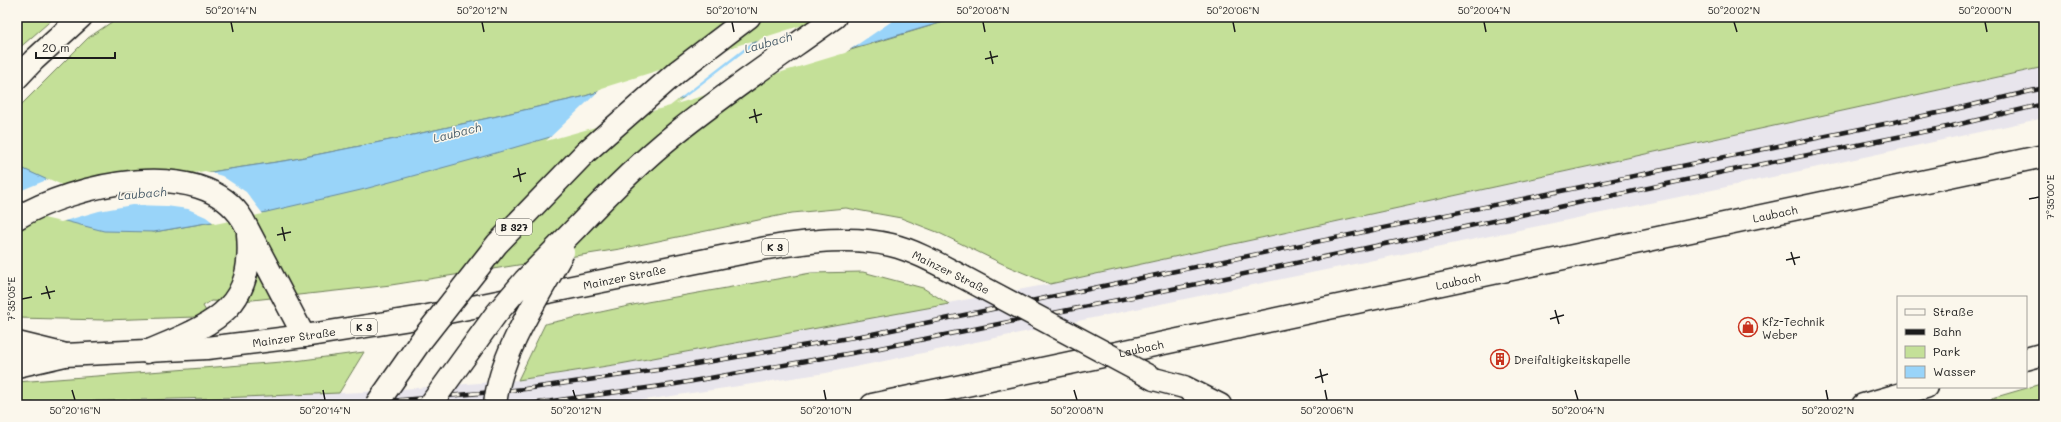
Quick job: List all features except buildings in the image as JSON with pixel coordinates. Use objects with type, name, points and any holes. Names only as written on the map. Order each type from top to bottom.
[{"type":"main road","points":[[17,78],[34,60],[81,17]]},
{"type":"main road","name":"B 327","points":[[376,405],[420,342],[497,244],[586,152],[637,106],[678,71],[749,17]]},
{"type":"main road","points":[[430,405],[496,314],[525,280],[625,178],[675,134],[727,94],[835,17]]},
{"type":"main road","name":"Laubach","points":[[872,405],[2044,156]]},
{"type":"main road","points":[[17,218],[67,196],[100,187],[134,181],[162,180],[186,183],[218,196],[238,212],[304,336]]},
{"type":"main road","points":[[495,405],[496,392],[515,341],[577,227]]},
{"type":"main road","points":[[147,352],[208,324],[234,302],[247,278],[250,253],[248,229]]},
{"type":"main road","name":"Mainzer Straße","points":[[17,366],[65,355],[147,352],[234,346],[304,336],[423,317],[766,248],[820,241],[856,241],[891,245],[926,258],[1154,379],[1184,387],[1220,405]]},
{"type":"main road","name":"Mainzer Straße","points":[[17,344],[65,355]]},
{"type":"main road","points":[[2027,359],[2044,354]]},
{"type":"main road","name":"Mainzer Straße","points":[[1154,379],[1164,388],[1194,405]]},
{"type":"main road","points":[[1863,405],[1922,388]]},
{"type":"shaded area","points":[[2044,67],[2044,118],[1703,192],[826,373],[611,405],[17,405],[17,403],[219,398],[363,392],[518,380],[620,364],[1050,284]]},
{"type":"green space","points":[[17,17],[55,17],[17,50]]},
{"type":"green space","points":[[119,17],[835,17],[582,97],[395,139],[290,160],[119,188],[63,188],[17,166],[17,109],[88,38]]},
{"type":"green space","points":[[960,17],[2044,17],[2044,67],[1050,284],[1005,265],[937,232],[901,218],[846,208],[792,213],[620,249],[391,285],[234,302],[211,301],[203,306],[207,313],[195,317],[104,320],[17,318],[17,205],[154,232],[258,214],[834,55]]},
{"type":"green space","points":[[863,272],[923,288],[949,304],[620,364],[518,380],[545,324],[647,302],[811,273]]},
{"type":"green space","points":[[364,352],[339,393],[219,398],[17,403],[17,382],[295,361]]},
{"type":"green space","points":[[2044,383],[2044,405],[1969,405],[2027,388]]},
{"type":"water","points":[[835,17],[960,17],[482,157],[361,190],[258,214],[154,232],[104,231],[57,219],[17,205],[17,166],[63,187],[119,188],[290,160],[395,139],[582,97]]},
{"type":"pier","points":[[828,17],[898,17],[845,53],[676,104],[762,38]]},
{"type":"pier","points":[[755,40],[670,106],[546,141],[602,88]]},
{"type":"pier","points":[[205,171],[222,176],[246,192],[263,214],[215,224],[206,217],[188,209],[166,206],[132,205],[99,211],[61,222],[31,215],[17,207],[17,192],[49,179],[64,186],[119,186]]},
{"type":"railway","points":[[345,405],[525,389],[672,368],[872,334],[1947,111],[2044,88]]},
{"type":"railway","points":[[523,405],[676,384],[875,349],[1197,284],[1728,171],[1952,126],[2044,104]]},
{"type":"place","name":"Kfz-Technik Weber","points":[[1748,327]]},
{"type":"place","name":"Dreifaltigkeitskapelle","points":[[1500,359]]}]
